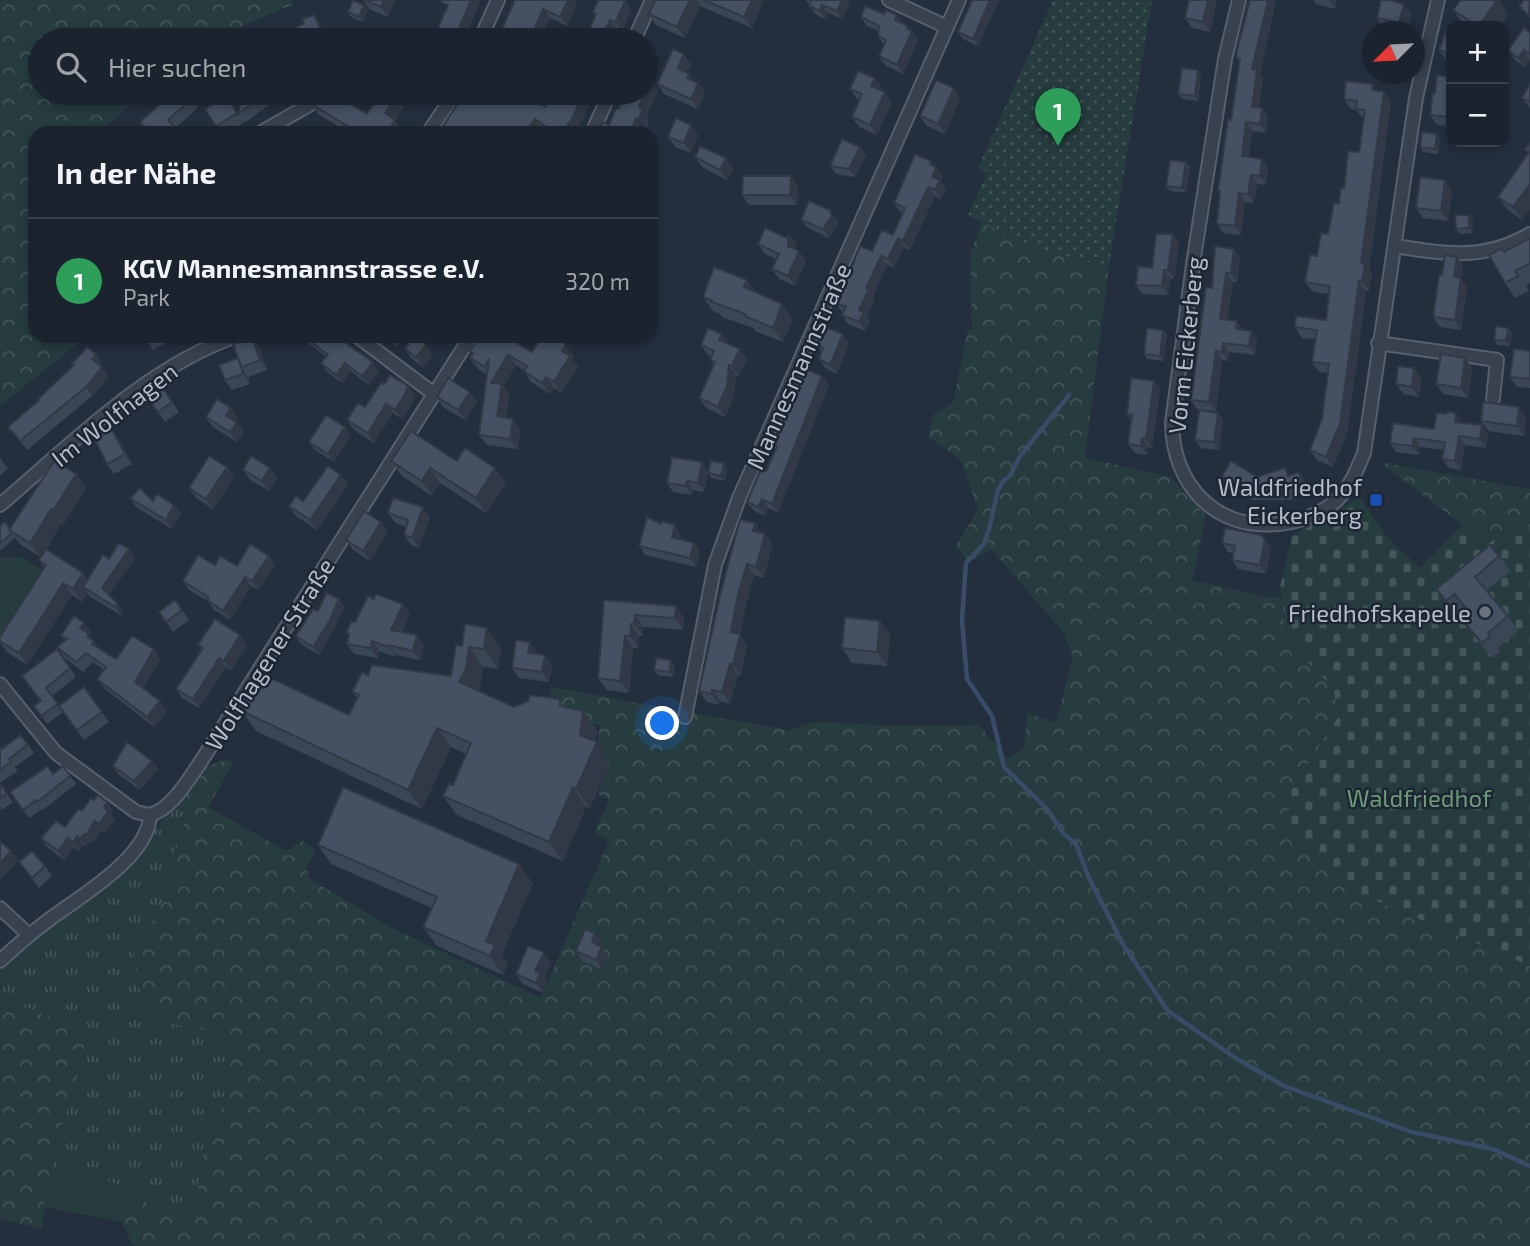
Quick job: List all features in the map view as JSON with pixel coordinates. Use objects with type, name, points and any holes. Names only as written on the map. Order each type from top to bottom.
[{"type":"street","points":[[485,28],[498,0]]},
{"type":"street","points":[[639,28],[652,0]]},
{"type":"street","points":[[889,0],[947,27]]},
{"type":"street","name":"Mannesmannstraße","points":[[685,717],[715,565],[739,498],[959,0]]},
{"type":"street","name":"Vorm Eickerberg","points":[[1239,0],[1225,59],[1193,264],[1172,440],[1189,485],[1209,506],[1245,523],[1267,525],[1299,520],[1336,500],[1357,472],[1364,453],[1416,97],[1438,0]]},
{"type":"street","points":[[272,126],[309,105]]},
{"type":"street","points":[[433,126],[446,105]]},
{"type":"street","points":[[595,126],[605,105]]},
{"type":"street","points":[[1395,247],[1458,254],[1479,253],[1504,246],[1530,234]]},
{"type":"street","name":"Im Wolfhagen","points":[[0,505],[121,401],[192,355],[220,343]]},
{"type":"street","points":[[366,343],[434,394]]},
{"type":"street","name":"Wolfhagener Straße","points":[[0,961],[29,935],[120,865],[146,833],[150,815],[164,808],[174,798],[200,763],[467,343]]},
{"type":"street","points":[[1378,343],[1497,360],[1493,399]]},
{"type":"street","points":[[0,684],[65,760],[136,812],[150,815]]},
{"type":"street","points":[[0,908],[29,935]]},
{"type":"green space","points":[[0,0],[291,0],[294,4],[238,28],[28,28],[28,105],[131,105],[105,126],[28,126],[28,343],[78,343],[0,406]]},
{"type":"green space","points":[[1053,0],[1152,0],[1109,265],[1056,254],[1012,238],[968,215],[987,173],[978,168]]},
{"type":"green space","points":[[982,222],[1044,248],[1109,265],[1085,458],[1171,477],[1206,516],[1192,580],[1267,597],[1280,597],[1286,630],[1312,667],[1333,687],[1339,716],[1288,795],[1342,886],[1530,966],[1530,1246],[132,1244],[122,1222],[127,1194],[142,1198],[157,1214],[177,1217],[188,1210],[196,1199],[209,1120],[221,1111],[234,1047],[219,1032],[183,1027],[161,1020],[144,1007],[134,950],[157,915],[176,873],[174,856],[183,831],[188,789],[205,767],[228,759],[233,764],[208,807],[286,851],[303,841],[316,851],[306,867],[310,879],[392,928],[541,998],[609,840],[594,832],[609,800],[598,794],[609,763],[596,757],[600,725],[549,716],[551,687],[788,730],[813,722],[902,726],[979,725],[1007,758],[1024,749],[1027,713],[1056,723],[1073,657],[1064,633],[991,549],[969,562],[956,546],[978,510],[960,459],[928,437],[934,414],[953,403],[968,329],[972,330],[970,254]]},
{"type":"green space","points":[[1379,462],[1530,489],[1530,526],[1514,524],[1488,544]]},
{"type":"green space","name":"Waldfriedhof","points":[[1361,499],[1388,538],[1420,568],[1463,524],[1488,544],[1515,524],[1530,526],[1530,966],[1342,886],[1291,829],[1288,795],[1339,716],[1333,687],[1312,667],[1286,630],[1280,587],[1292,536]]},
{"type":"green space","points":[[0,557],[22,557],[44,571],[0,639]]},
{"type":"green space","points":[[188,789],[183,831],[174,856],[176,873],[157,915],[134,950],[183,1027],[219,1032],[234,1047],[221,1111],[200,1169],[196,1199],[188,1210],[177,1217],[157,1214],[142,1198],[127,1194],[128,1186],[50,1171],[87,1038],[79,1028],[0,998],[0,968],[140,852]]},
{"type":"green space","points":[[0,998],[79,1028],[87,1038],[50,1171],[42,1229],[0,1219]]},
{"type":"green space","points":[[50,1171],[129,1186],[122,1222],[43,1207]]},
{"type":"building","points":[[353,0],[364,5],[359,17],[348,12]]},
{"type":"building","points":[[365,0],[384,0],[381,7]]},
{"type":"building","points":[[471,0],[459,28],[438,28],[448,5],[441,2]]},
{"type":"building","points":[[515,0],[568,0],[560,17],[543,9],[535,28],[502,28]]},
{"type":"building","points":[[598,0],[625,1],[616,22],[610,20],[606,28],[590,28],[596,14],[593,12]]},
{"type":"building","points":[[655,0],[690,0],[677,27],[649,14]]},
{"type":"building","points":[[704,0],[752,0],[744,17]]},
{"type":"building","points":[[811,0],[842,0],[837,11],[822,5],[820,11],[809,6]]},
{"type":"building","points":[[972,0],[990,0],[973,39],[958,32]]},
{"type":"building","points":[[1189,0],[1208,0],[1203,22],[1185,18]]},
{"type":"building","points":[[1250,0],[1268,0],[1252,69],[1257,70],[1252,107],[1262,108],[1260,124],[1246,122],[1242,156],[1262,159],[1260,176],[1251,175],[1248,194],[1239,193],[1235,226],[1217,224],[1218,190],[1240,59],[1237,58],[1237,50]]},
{"type":"building","points":[[1381,0],[1404,4],[1400,21],[1377,18]]},
{"type":"building","points":[[1461,0],[1497,0],[1482,21],[1470,21],[1453,10]]},
{"type":"building","points":[[1524,0],[1530,0],[1529,16],[1519,6]]},
{"type":"building","points":[[865,6],[884,14],[886,10],[897,15],[895,20],[912,31],[897,65],[879,56],[886,40],[878,36],[879,26],[861,17]]},
{"type":"building","points":[[314,15],[320,28],[296,28],[304,23],[302,19]]},
{"type":"building","points":[[1524,28],[1530,33],[1530,54],[1524,50],[1518,58],[1509,49]]},
{"type":"building","points":[[1446,31],[1446,52],[1439,50]]},
{"type":"building","points":[[673,49],[684,54],[678,68],[689,74],[687,78],[698,83],[691,99],[658,84]]},
{"type":"building","points":[[1182,68],[1198,70],[1195,96],[1178,94]]},
{"type":"building","points":[[858,71],[875,78],[871,86],[885,92],[870,125],[852,117],[862,94],[850,89]]},
{"type":"building","points":[[1437,75],[1446,76],[1446,117],[1430,115]]},
{"type":"building","points":[[936,80],[954,88],[938,124],[920,116]]},
{"type":"building","points":[[1346,81],[1373,84],[1372,90],[1384,92],[1361,263],[1365,264],[1362,281],[1359,281],[1340,424],[1326,457],[1310,450],[1322,419],[1329,364],[1312,362],[1317,330],[1295,327],[1296,316],[1326,320],[1330,286],[1305,282],[1310,255],[1317,256],[1321,233],[1328,234],[1334,203],[1339,203],[1341,188],[1344,189],[1348,151],[1359,152],[1365,110],[1356,109],[1357,101],[1344,99]]},
{"type":"building","points":[[1530,83],[1530,102],[1522,98]]},
{"type":"building","points":[[159,105],[185,105],[168,120],[174,126],[144,126],[140,122]]},
{"type":"building","points":[[211,105],[232,105],[237,113],[216,126],[205,109]]},
{"type":"building","points":[[240,105],[250,105],[238,114]]},
{"type":"building","points":[[313,105],[352,105],[367,114],[373,105],[390,105],[385,113],[395,120],[391,126],[347,126]]},
{"type":"building","points":[[457,105],[578,105],[567,126],[545,126],[535,119],[530,126],[443,126]]},
{"type":"building","points":[[620,105],[640,105],[643,109],[632,126],[601,126],[603,122],[609,125],[616,108]]},
{"type":"building","points":[[676,118],[691,125],[684,143],[668,137]]},
{"type":"building","points":[[1422,132],[1437,134],[1435,149],[1420,147]]},
{"type":"building","points":[[842,139],[860,147],[849,169],[830,166]]},
{"type":"building","points":[[1530,143],[1530,184],[1513,207],[1498,197],[1529,152],[1525,150]]},
{"type":"building","points":[[700,146],[726,158],[720,170],[695,157]]},
{"type":"building","points":[[915,154],[931,161],[930,164],[936,167],[932,177],[940,180],[935,190],[928,187],[903,241],[898,238],[888,259],[881,256],[866,288],[869,289],[859,310],[864,312],[859,322],[842,315],[846,306],[837,305],[860,246],[872,251],[882,230],[893,235],[905,208],[894,203]]},
{"type":"building","points":[[1170,160],[1186,162],[1182,188],[1166,186]]},
{"type":"building","points":[[743,176],[791,176],[790,195],[742,195]]},
{"type":"building","points":[[1420,177],[1445,180],[1441,211],[1416,208]]},
{"type":"building","points":[[809,201],[830,210],[832,215],[823,229],[801,220]]},
{"type":"building","points":[[1455,215],[1469,215],[1469,228],[1456,229]]},
{"type":"building","points":[[765,228],[787,238],[789,234],[788,248],[789,246],[799,251],[788,276],[772,269],[779,254],[758,244]]},
{"type":"building","points":[[1156,234],[1173,234],[1168,270],[1164,270],[1162,286],[1136,285],[1138,266],[1152,268]]},
{"type":"building","points":[[1530,238],[1530,263],[1515,271],[1518,276],[1505,283],[1489,255],[1502,248],[1504,252]]},
{"type":"building","points":[[1215,246],[1234,249],[1231,273],[1226,273],[1220,319],[1237,321],[1236,329],[1251,331],[1249,346],[1223,343],[1222,352],[1216,351],[1209,402],[1191,400],[1206,287],[1212,288]]},
{"type":"building","points":[[1445,255],[1457,257],[1454,277],[1461,278],[1455,320],[1433,317]]},
{"type":"building","points":[[714,267],[747,280],[744,287],[782,304],[773,328],[703,297]]},
{"type":"building","points":[[1496,326],[1508,328],[1506,341],[1494,340]]},
{"type":"building","points":[[825,327],[843,334],[830,365],[819,359],[823,348],[817,345]]},
{"type":"building","points":[[708,328],[722,334],[719,340],[740,349],[732,366],[729,365],[727,386],[718,407],[699,398],[715,362],[710,360],[714,351],[701,345]]},
{"type":"building","points":[[1147,328],[1163,330],[1160,356],[1144,354]]},
{"type":"building","points":[[254,343],[260,360],[241,367],[243,374],[225,380],[219,365],[238,358],[241,366],[233,344]]},
{"type":"building","points":[[313,343],[346,343],[373,362],[362,376],[345,363],[336,375],[321,363],[328,355]]},
{"type":"building","points":[[409,343],[426,345],[416,357],[405,349]]},
{"type":"building","points":[[475,343],[517,343],[532,352],[538,343],[564,343],[566,346],[562,351],[570,356],[554,382],[546,377],[542,383],[524,371],[527,366],[508,355],[505,359],[491,383],[502,384],[497,416],[513,419],[510,439],[479,435],[489,359],[485,367],[470,358],[473,353],[470,351]]},
{"type":"building","points":[[87,347],[96,354],[92,359],[102,367],[86,387],[20,441],[8,427],[74,365],[72,364]]},
{"type":"building","points":[[1514,349],[1530,351],[1530,379],[1510,377]]},
{"type":"building","points":[[1441,354],[1465,358],[1461,388],[1436,384]]},
{"type":"building","points":[[1398,366],[1414,368],[1412,387],[1396,384]]},
{"type":"building","points":[[806,369],[822,376],[772,504],[762,499],[758,507],[747,502],[761,469],[766,471],[777,447],[773,445]]},
{"type":"building","points":[[390,375],[408,386],[395,410],[386,404],[368,433],[347,420],[358,403],[365,407],[381,383],[384,384]]},
{"type":"building","points":[[448,378],[470,392],[458,410],[437,397]]},
{"type":"building","points":[[1131,378],[1154,381],[1146,439],[1142,438],[1141,446],[1128,444],[1132,415],[1127,414]]},
{"type":"building","points":[[160,384],[172,402],[158,412],[145,395]]},
{"type":"building","points":[[217,399],[231,408],[226,416],[237,422],[230,432],[206,417]]},
{"type":"building","points":[[1483,402],[1519,407],[1517,426],[1481,421]]},
{"type":"building","points":[[1199,410],[1218,413],[1214,442],[1195,440]]},
{"type":"building","points":[[1437,413],[1456,413],[1455,422],[1482,425],[1480,439],[1459,436],[1455,461],[1442,459],[1445,442],[1414,438],[1412,446],[1390,443],[1393,423],[1434,429]]},
{"type":"building","points":[[326,415],[345,427],[328,454],[309,442]]},
{"type":"building","points":[[111,428],[125,454],[107,464],[94,438]]},
{"type":"building","points":[[411,431],[457,461],[465,448],[495,468],[476,498],[430,468],[422,481],[391,461]]},
{"type":"building","points":[[209,456],[227,467],[206,499],[189,488]]},
{"type":"building","points":[[251,456],[270,468],[262,481],[243,470]]},
{"type":"building","points":[[672,457],[702,462],[698,483],[687,481],[686,486],[667,483]]},
{"type":"building","points":[[55,460],[76,474],[30,543],[9,530]]},
{"type":"building","points":[[711,461],[724,463],[721,476],[708,473]]},
{"type":"building","points":[[1231,461],[1257,477],[1285,468],[1288,476],[1299,472],[1302,485],[1283,491],[1245,491],[1222,476]]},
{"type":"building","points":[[328,466],[341,475],[310,520],[289,506],[296,496],[303,501]]},
{"type":"building","points":[[140,488],[153,501],[157,494],[174,505],[166,520],[130,498]]},
{"type":"building","points":[[393,498],[423,507],[412,538],[404,535],[408,520],[388,513]]},
{"type":"building","points":[[364,511],[381,522],[363,551],[346,540]]},
{"type":"building","points":[[647,517],[661,524],[662,521],[675,525],[672,537],[694,543],[690,558],[639,546]]},
{"type":"building","points":[[740,520],[755,523],[753,531],[765,534],[756,567],[747,564],[738,594],[731,632],[740,634],[733,665],[730,664],[722,692],[712,690],[712,694],[699,691]]},
{"type":"building","points":[[5,522],[12,533],[0,543],[0,526]]},
{"type":"building","points":[[1225,528],[1261,535],[1265,539],[1260,565],[1232,560],[1235,546],[1222,543]]},
{"type":"building","points":[[119,543],[129,549],[102,588],[118,604],[115,607],[83,587],[103,555],[109,559]]},
{"type":"building","points":[[250,544],[269,556],[252,581],[245,577],[223,611],[207,600],[207,596],[183,581],[198,555],[215,565],[220,556],[237,566]]},
{"type":"building","points":[[1490,545],[1499,556],[1475,577],[1508,616],[1488,633],[1490,636],[1482,643],[1463,621],[1471,614],[1454,594],[1446,601],[1436,589]]},
{"type":"building","points":[[46,549],[83,573],[73,589],[63,583],[19,653],[0,641],[0,637],[46,565],[39,560]]},
{"type":"building","points":[[326,593],[339,599],[313,647],[296,636],[313,609],[318,611]]},
{"type":"building","points":[[376,594],[403,604],[391,630],[417,635],[413,651],[372,641],[371,648],[347,644],[349,634],[346,633],[351,622],[355,622],[368,596],[374,599]]},
{"type":"building","points":[[175,600],[182,610],[166,622],[159,612]]},
{"type":"building","points":[[604,600],[676,606],[675,618],[635,615],[630,636],[625,636],[620,681],[598,678]]},
{"type":"building","points":[[74,616],[84,623],[80,628],[89,634],[87,636],[94,641],[92,644],[116,659],[132,636],[154,649],[135,682],[160,701],[147,717],[97,679],[106,667],[86,653],[76,662],[57,647],[67,639],[61,635]]},
{"type":"building","points":[[845,617],[880,621],[877,652],[842,648]]},
{"type":"building","points":[[215,619],[240,635],[224,661],[219,658],[193,699],[176,689],[203,648],[198,645]]},
{"type":"building","points":[[465,624],[487,628],[484,649],[469,647],[466,668],[459,682],[514,707],[528,701],[530,695],[560,699],[560,706],[583,711],[580,735],[597,742],[576,789],[573,787],[549,842],[443,796],[449,784],[453,785],[471,743],[437,728],[408,790],[242,711],[260,673],[349,715],[359,695],[352,692],[362,672],[368,675],[372,665],[451,676],[456,645],[462,646]]},
{"type":"building","points":[[516,640],[530,642],[528,653],[545,655],[542,672],[512,668]]},
{"type":"building","points":[[57,649],[70,668],[46,688],[58,704],[41,716],[34,706],[41,701],[22,676]]},
{"type":"building","points":[[656,658],[671,660],[670,672],[654,670]]},
{"type":"building","points":[[84,687],[102,712],[77,730],[59,706]]},
{"type":"building","points":[[20,735],[28,744],[0,770],[0,746],[2,749]]},
{"type":"building","points":[[127,742],[152,761],[134,781],[113,766]]},
{"type":"building","points":[[48,766],[53,774],[63,766],[70,776],[23,810],[10,792]]},
{"type":"building","points":[[0,784],[7,793],[0,798]]},
{"type":"building","points":[[343,787],[519,864],[486,941],[495,945],[490,956],[423,927],[437,897],[318,845]]},
{"type":"building","points":[[98,795],[107,802],[104,807],[108,811],[99,824],[95,821],[86,835],[80,839],[77,836],[73,842],[68,838],[58,851],[41,838],[56,821],[65,827],[78,809],[82,811],[91,798],[94,800]]},
{"type":"building","points":[[0,841],[11,851],[0,863]]},
{"type":"building","points":[[32,851],[45,866],[32,878],[19,862]]},
{"type":"building","points":[[585,929],[595,933],[592,942],[602,947],[596,960],[576,951]]},
{"type":"building","points":[[528,946],[544,952],[535,971],[540,973],[536,983],[516,974]]},
{"type":"waterway","points":[[1069,395],[1020,456],[1010,476],[1004,480],[998,490],[983,545],[966,563],[962,620],[967,679],[992,716],[1004,767],[1047,809],[1063,833],[1076,844],[1089,878],[1124,946],[1168,1011],[1237,1059],[1284,1086],[1412,1132],[1493,1149],[1530,1166]]},
{"type":"place","name":"KGV Mannesmannstrasse e.V.","points":[[1058,146]]},
{"type":"place","name":"Waldfriedhof Eickerberg","points":[[1376,500]]},
{"type":"place","name":"Friedhofskapelle","points":[[1485,612]]}]
